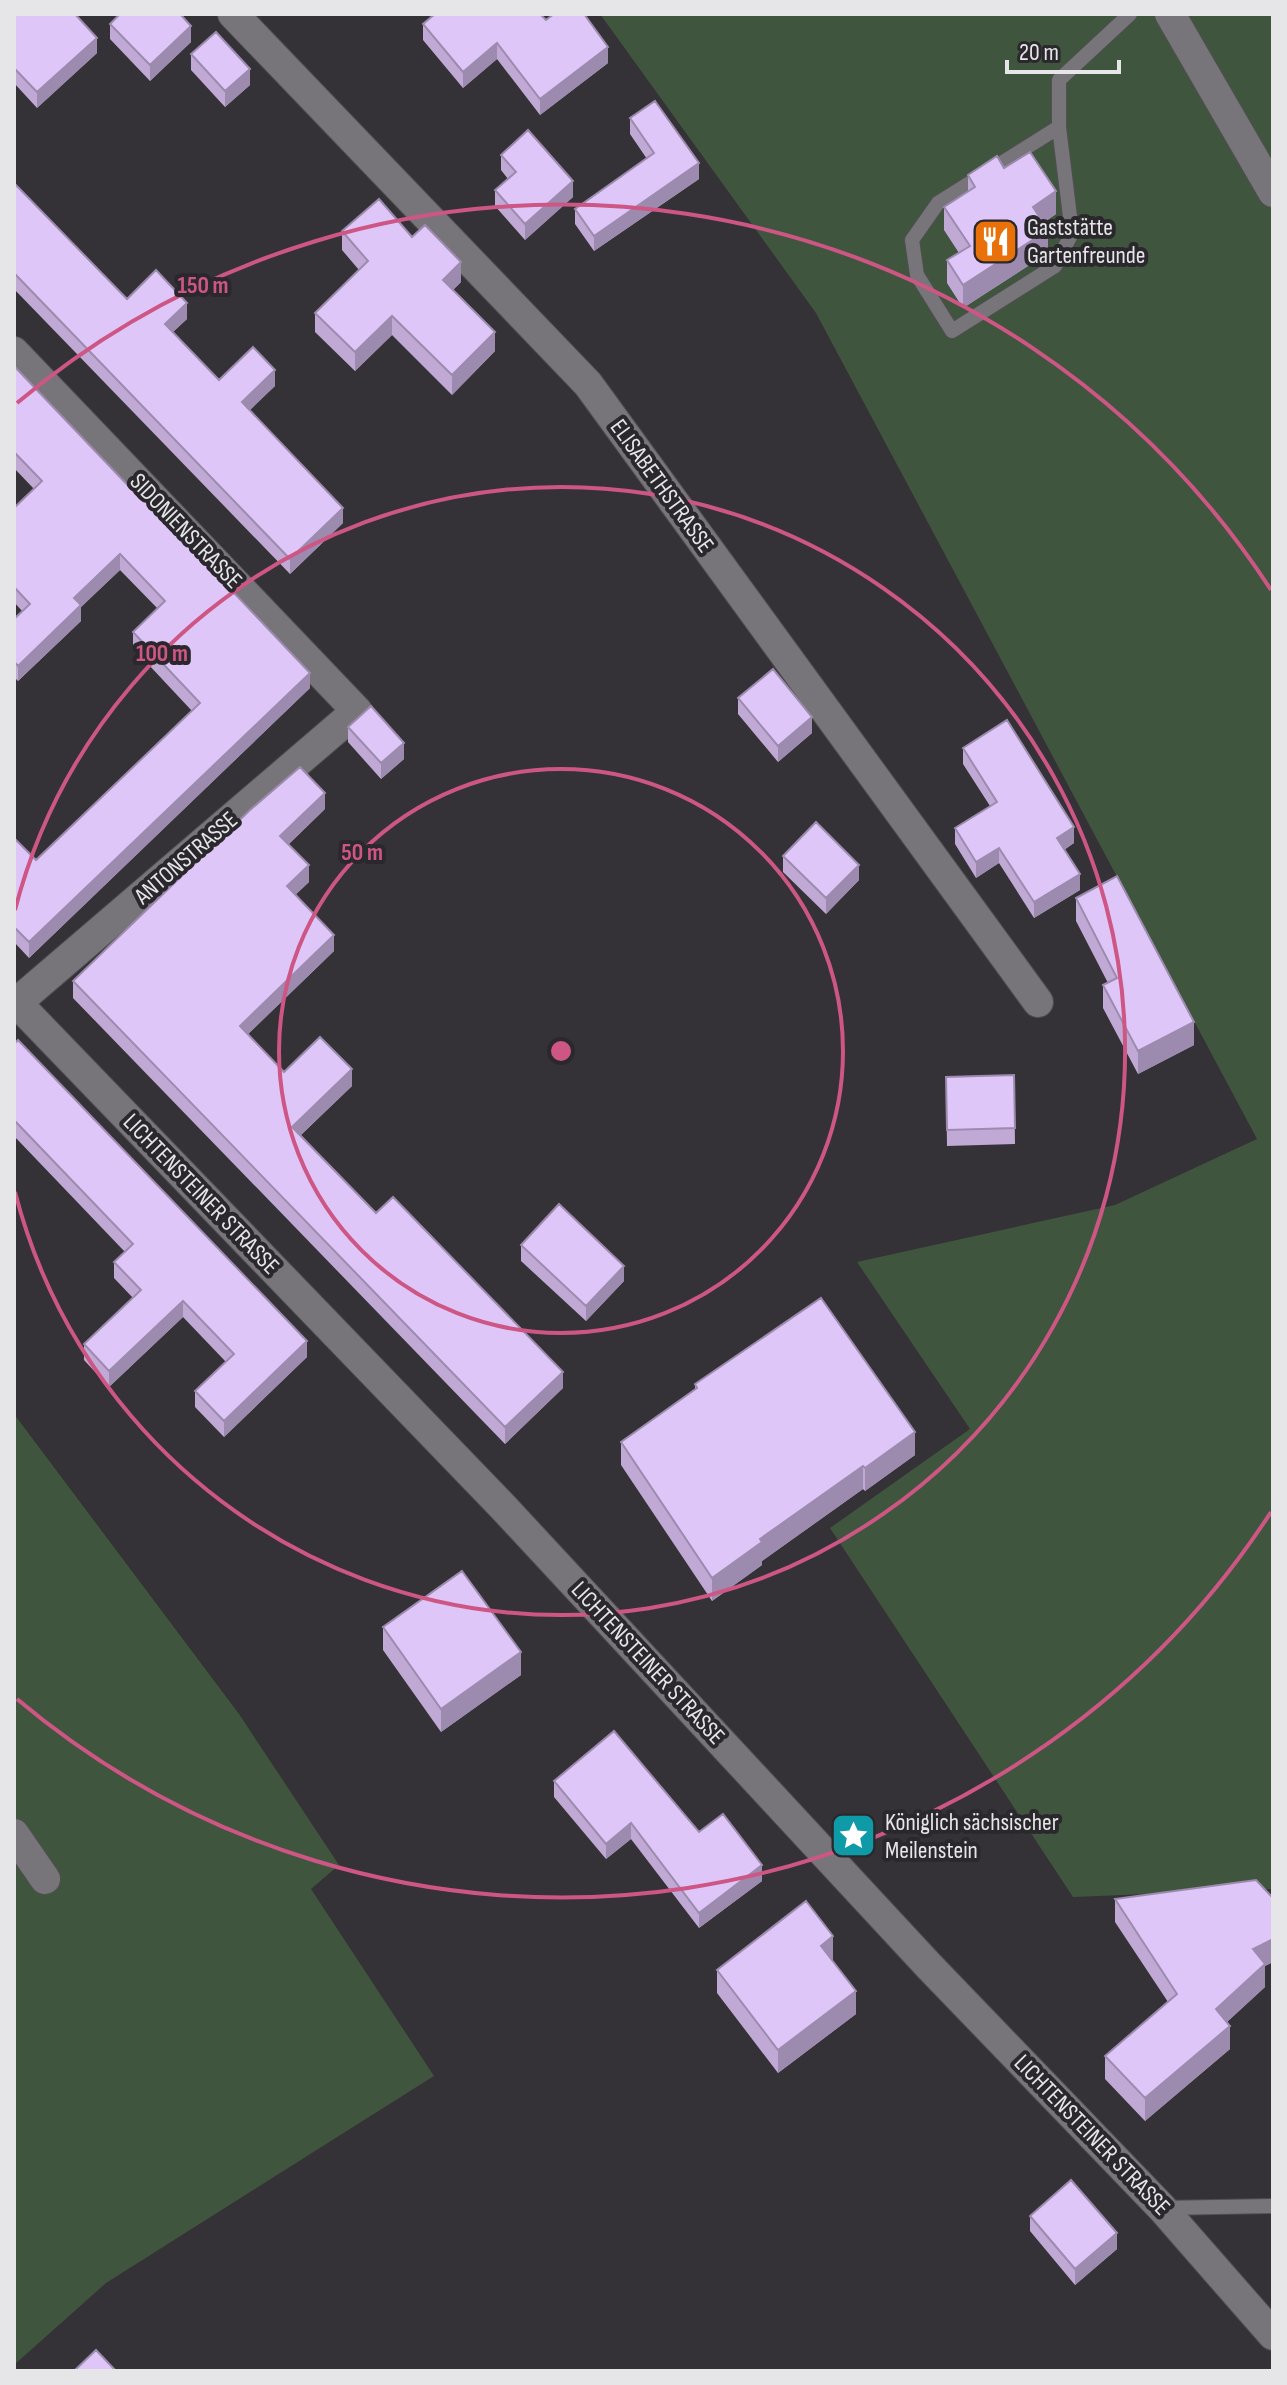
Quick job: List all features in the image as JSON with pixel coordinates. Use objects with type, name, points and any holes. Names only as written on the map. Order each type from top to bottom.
[{"type":"street","name":"ELISABETHSTRASSE","points":[[233,14],[588,384],[1038,1002]]},
{"type":"street","points":[[1170,14],[1273,192]]},
{"type":"street","name":"SIDONIENSTRASSE","points":[[14,352],[357,711]]},
{"type":"street","name":"ANTONSTRASSE","points":[[15,1003],[357,711]]},
{"type":"street","name":"LICHTENSTEINER STRASSE","points":[[15,1003],[504,1508],[928,1965],[1162,2208],[1273,2335]]},
{"type":"street","points":[[14,1834],[45,1879]]},
{"type":"lane","points":[[1059,127],[938,203],[912,240],[917,275],[952,331],[1055,266],[1072,233],[1059,127],[1059,80],[1130,14]]},
{"type":"lane","points":[[1162,2208],[1273,2206]]},
{"type":"green space","points":[[600,14],[1273,14],[1273,1889],[1073,1897],[830,1528],[970,1429],[857,1262],[1115,1205],[1257,1139],[816,313]]},
{"type":"green space","points":[[14,1414],[239,1714],[339,1865],[311,1889],[434,2076],[106,2283],[14,2365]]},
{"type":"building","points":[[14,14],[75,14],[97,38],[37,92],[14,68]]},
{"type":"building","points":[[120,14],[180,14],[191,26],[150,65],[110,24]]},
{"type":"building","points":[[435,14],[540,14],[546,20],[554,14],[584,14],[608,47],[540,99],[497,43],[463,72],[423,24]]},
{"type":"building","points":[[216,32],[250,69],[225,91],[191,54]]},
{"type":"building","points":[[655,101],[699,163],[594,236],[575,209],[654,153],[630,118]]},
{"type":"building","points":[[528,130],[573,181],[525,224],[495,190],[516,172],[501,155]]},
{"type":"building","name":"Gaststätte Gartenfreunde","points":[[1030,152],[1056,191],[1033,207],[1048,230],[963,285],[947,260],[970,246],[944,207],[975,187],[968,175],[997,156],[1004,168]]},
{"type":"building","points":[[14,183],[127,299],[156,270],[187,303],[165,324],[219,380],[253,347],[275,370],[242,402],[343,508],[290,559],[14,273]]},
{"type":"building","points":[[379,199],[412,237],[425,225],[461,262],[443,280],[495,332],[452,375],[392,316],[355,352],[315,313],[368,261],[342,231]]},
{"type":"building","points":[[14,366],[310,673],[29,942],[14,927],[14,838],[36,860],[200,703],[133,632],[165,601],[120,554],[74,598],[81,605],[18,666],[14,661],[14,619],[30,604],[14,587],[14,508],[42,481],[14,452]]},
{"type":"building","points":[[773,669],[812,717],[778,746],[738,698]]},
{"type":"building","points":[[371,706],[404,743],[381,763],[348,727]]},
{"type":"building","points":[[1007,720],[1074,827],[1057,838],[1080,874],[1034,902],[999,848],[976,862],[955,828],[997,802],[963,748]]},
{"type":"building","points":[[300,767],[325,793],[280,836],[309,865],[287,886],[334,935],[240,1026],[284,1072],[320,1037],[352,1069],[292,1127],[376,1213],[393,1197],[563,1372],[505,1427],[73,981],[250,810]]},
{"type":"building","points":[[816,822],[859,865],[826,898],[783,856]]},
{"type":"building","points":[[1117,876],[1194,1022],[1138,1051],[1103,985],[1117,978],[1076,898]]},
{"type":"building","points":[[18,1040],[307,1341],[224,1421],[195,1391],[234,1354],[183,1301],[109,1371],[84,1344],[141,1290],[114,1262],[133,1244],[14,1120],[14,1044]]},
{"type":"building","points":[[1014,1075],[1015,1128],[947,1130],[946,1077]]},
{"type":"building","points":[[559,1204],[624,1266],[586,1306],[521,1245]]},
{"type":"building","points":[[821,1298],[915,1432],[760,1539],[762,1542],[712,1578],[621,1442],[697,1388],[695,1384]]},
{"type":"building","points":[[462,1571],[521,1652],[441,1709],[383,1627]]},
{"type":"building","points":[[614,1731],[699,1832],[723,1814],[762,1865],[699,1913],[631,1823],[606,1844],[554,1781]]},
{"type":"building","points":[[1256,1880],[1273,1898],[1273,1939],[1253,1949],[1265,1964],[1216,2009],[1230,2026],[1145,2098],[1105,2056],[1177,1994],[1115,1899]]},
{"type":"building","points":[[806,1901],[833,1936],[821,1946],[856,1991],[778,2050],[717,1970]]},
{"type":"building","points":[[1071,2180],[1117,2233],[1075,2269],[1030,2216]]},
{"type":"building","points":[[96,2350],[116,2371],[74,2371]]},
{"type":"place","name":"Gaststätte Gartenfreunde","points":[[996,241]]},
{"type":"place","name":"Königlich sächsischer Meilenstein","points":[[854,1836]]}]
